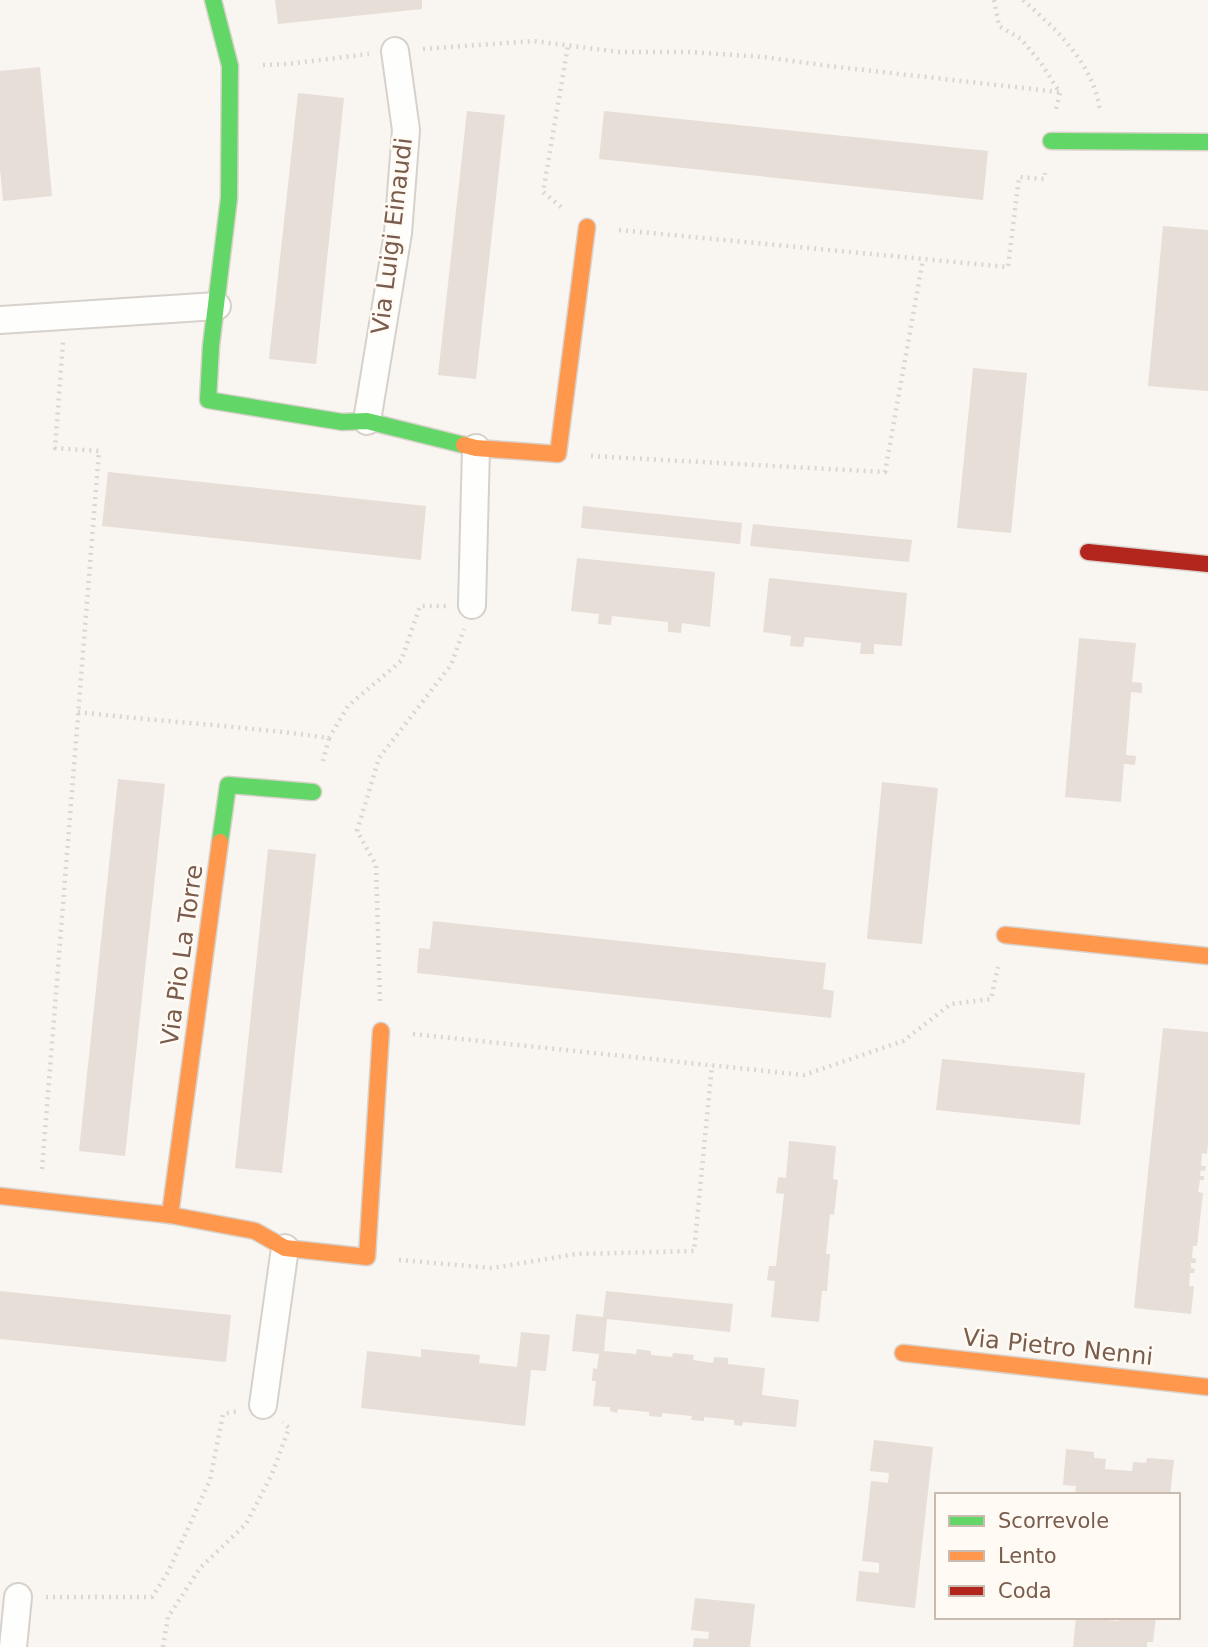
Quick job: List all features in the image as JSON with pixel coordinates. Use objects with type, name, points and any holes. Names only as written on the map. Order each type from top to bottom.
[{"type":"street","points":[[213,0],[230,66],[229,198],[211,346],[208,400],[342,422],[367,421],[476,448],[558,454],[586,227]]},
{"type":"street","name":"Via Luigi Einaudi","points":[[367,421],[398,233],[406,130],[395,51]]},
{"type":"street","points":[[1051,141],[1208,142]]},
{"type":"street","points":[[0,320],[217,306]]},
{"type":"street","points":[[472,605],[476,448]]},
{"type":"street","points":[[1088,552],[1208,564]]},
{"type":"street","name":"Via Pio La Torre","points":[[170,1215],[228,785],[313,792]]},
{"type":"street","points":[[1005,935],[1208,956]]},
{"type":"street","points":[[0,1196],[170,1215],[255,1231],[285,1248],[367,1257],[381,1031]]},
{"type":"street","points":[[263,1405],[285,1248]]},
{"type":"street","name":"Via Pietro Nenni","points":[[903,1353],[1208,1387]]},
{"type":"street","points":[[13,1647],[18,1597]]},
{"type":"path","points":[[568,46],[543,192],[586,227],[1009,267],[1019,177],[1044,179],[1060,93],[1021,38],[999,26],[994,0]]},
{"type":"path","points":[[1023,0],[1053,27],[1082,61],[1098,96],[1104,142]]},
{"type":"path","points":[[230,66],[287,64],[395,51],[533,41],[620,52],[690,52],[764,57],[1060,93]]},
{"type":"path","points":[[558,454],[885,472],[923,259]]},
{"type":"path","points":[[40,1201],[99,451],[55,448],[65,316]]},
{"type":"path","points":[[78,712],[152,721],[274,730],[329,738],[348,706],[401,662],[421,606],[472,605],[451,665],[379,758],[357,831],[376,865],[381,1031],[804,1075],[903,1041],[951,1004],[991,999],[1005,935]]},
{"type":"path","points":[[367,1257],[493,1268],[576,1254],[694,1251],[712,1065]]},
{"type":"path","points":[[18,1597],[152,1597],[168,1572],[210,1480],[223,1414],[263,1405],[289,1428],[272,1474],[246,1524],[200,1568],[168,1618],[163,1647]]},
{"type":"building","points":[[275,0],[422,0],[422,9],[278,24]]},
{"type":"building","points":[[40,67],[52,196],[3,201],[0,169],[0,71]]},
{"type":"building","points":[[298,93],[344,98],[316,364],[269,359]]},
{"type":"building","points":[[467,111],[505,115],[476,379],[438,375]]},
{"type":"building","points":[[604,111],[988,151],[983,200],[599,159]]},
{"type":"building","points":[[1163,226],[1208,230],[1208,391],[1148,386]]},
{"type":"building","points":[[973,368],[1027,373],[1011,533],[957,528]]},
{"type":"building","points":[[108,472],[426,506],[421,560],[102,526]]},
{"type":"building","points":[[583,506],[742,523],[740,544],[581,528]]},
{"type":"building","points":[[753,524],[912,540],[909,562],[750,546]]},
{"type":"building","points":[[577,558],[715,572],[710,627],[682,623],[681,633],[668,632],[668,622],[612,616],[611,625],[598,624],[599,614],[571,611]]},
{"type":"building","points":[[769,578],[907,593],[902,646],[874,644],[874,654],[860,654],[861,643],[805,637],[803,647],[790,646],[791,636],[763,632]]},
{"type":"building","points":[[1079,638],[1136,643],[1132,682],[1142,683],[1142,693],[1131,692],[1126,755],[1136,756],[1135,765],[1124,764],[1121,802],[1065,797]]},
{"type":"building","points":[[118,779],[165,784],[125,1156],[79,1151]]},
{"type":"building","points":[[882,782],[938,788],[922,944],[867,939]]},
{"type":"building","points":[[268,849],[316,854],[282,1173],[235,1168]]},
{"type":"building","points":[[433,921],[826,963],[823,989],[834,991],[831,1018],[417,973],[419,948],[430,949]]},
{"type":"building","points":[[1163,1028],[1208,1032],[1208,1142],[1207,1154],[1202,1153],[1201,1166],[1206,1166],[1205,1171],[1201,1170],[1200,1176],[1204,1176],[1204,1180],[1200,1180],[1198,1192],[1203,1193],[1197,1246],[1193,1246],[1192,1258],[1196,1259],[1196,1263],[1191,1263],[1191,1268],[1195,1269],[1194,1273],[1190,1273],[1189,1286],[1194,1286],[1191,1314],[1134,1308]]},
{"type":"building","points":[[942,1059],[1085,1073],[1080,1125],[936,1110]]},
{"type":"building","points":[[789,1141],[836,1146],[833,1179],[838,1180],[834,1215],[830,1214],[826,1254],[830,1254],[827,1291],[822,1291],[819,1322],[771,1317],[775,1281],[767,1280],[769,1266],[776,1266],[784,1194],[776,1193],[778,1177],[786,1178]]},
{"type":"building","points":[[0,1291],[231,1315],[226,1362],[0,1339]]},
{"type":"building","points":[[606,1291],[733,1304],[730,1332],[607,1319],[604,1351],[636,1354],[637,1349],[651,1351],[651,1355],[694,1355],[693,1360],[713,1363],[714,1357],[728,1358],[728,1364],[765,1368],[762,1395],[799,1400],[796,1427],[743,1422],[742,1426],[734,1425],[734,1420],[704,1417],[704,1421],[691,1420],[692,1416],[662,1413],[662,1417],[649,1416],[649,1412],[618,1409],[617,1413],[610,1411],[610,1407],[593,1406],[596,1381],[592,1381],[593,1368],[597,1369],[599,1354],[572,1351],[576,1314],[603,1317]]},
{"type":"building","points":[[521,1332],[550,1335],[546,1371],[531,1370],[525,1426],[361,1408],[367,1351],[421,1357],[421,1349],[480,1355],[479,1363],[517,1367]]},
{"type":"building","points":[[874,1440],[933,1447],[915,1608],[856,1601],[859,1571],[879,1573],[879,1563],[862,1561],[871,1481],[888,1483],[889,1473],[870,1471]]},
{"type":"building","points":[[1066,1449],[1094,1452],[1094,1458],[1106,1459],[1105,1469],[1132,1471],[1133,1462],[1146,1463],[1147,1458],[1174,1460],[1170,1493],[1075,1493],[1076,1486],[1063,1485]]},
{"type":"building","points":[[695,1598],[755,1604],[750,1647],[693,1647],[694,1638],[708,1639],[709,1632],[691,1630]]},
{"type":"building","points":[[1076,1619],[1156,1619],[1153,1642],[1147,1642],[1147,1647],[1073,1647]]},
{"type":"traffic: fast","points":[[213,0],[230,66],[229,198],[211,346],[208,400],[342,422],[367,421],[464,445]]},
{"type":"traffic: fast","points":[[1051,141],[1208,142]]},
{"type":"traffic: fast","points":[[220,842],[228,785],[313,792]]},
{"type":"traffic: slow","points":[[464,445],[558,454],[587,227]]},
{"type":"traffic: slow","points":[[170,1215],[220,842]]},
{"type":"traffic: slow","points":[[1005,935],[1208,956]]},
{"type":"traffic: slow","points":[[0,1196],[170,1215],[255,1231],[285,1248],[367,1257],[381,1031]]},
{"type":"traffic: slow","points":[[903,1353],[1208,1387]]},
{"type":"traffic: jam","points":[[1088,552],[1208,564]]}]
